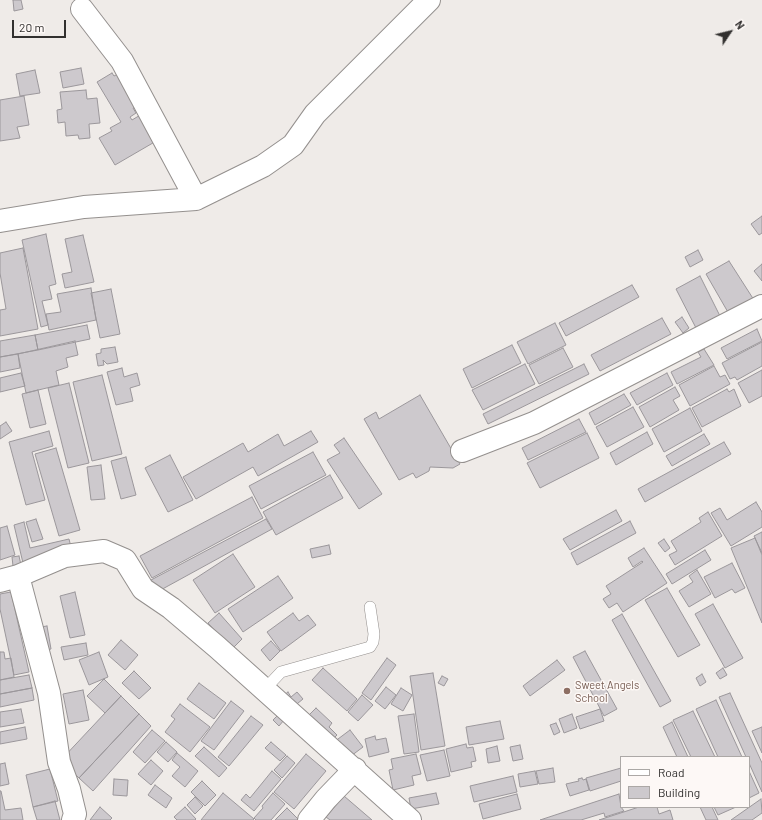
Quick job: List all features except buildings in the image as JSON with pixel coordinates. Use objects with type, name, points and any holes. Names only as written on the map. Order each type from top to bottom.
[{"type":"street","points":[[0,221],[84,207],[196,198],[262,166],[293,145],[315,114],[429,0]]},
{"type":"street","points":[[82,9],[122,61],[196,198]]},
{"type":"street","points":[[462,450],[534,423],[762,306]]},
{"type":"street","points":[[73,820],[75,814],[69,789],[59,762],[49,694],[9,578],[65,556],[104,551],[125,560],[143,589],[171,608],[265,689],[410,820]]},
{"type":"street","points":[[309,820],[326,798],[355,769]]},
{"type":"lane","points":[[265,689],[280,672],[370,647],[374,642],[370,607]]},
{"type":"place","name":"Sweet Angels School","points":[[567,691]]}]
